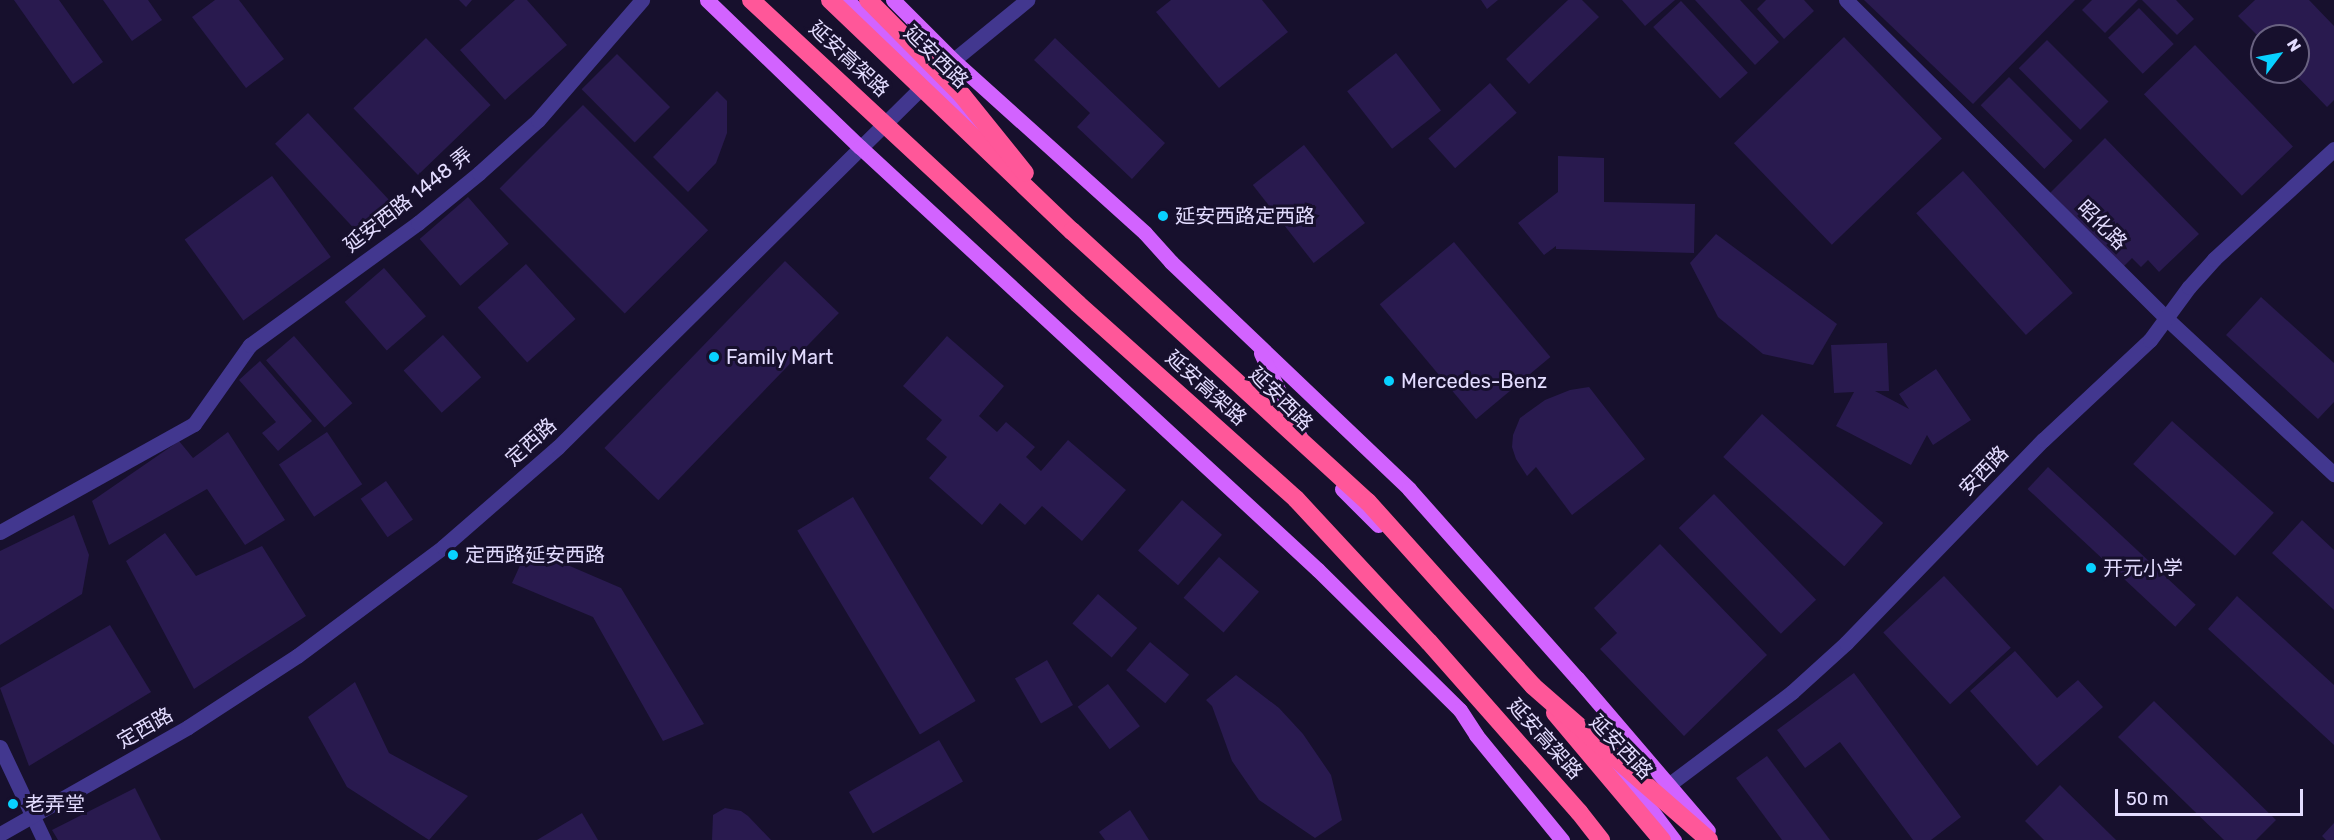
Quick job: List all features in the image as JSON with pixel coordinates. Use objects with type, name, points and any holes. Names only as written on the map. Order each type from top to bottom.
[{"type":"highway","name":"延安高架路","points":[[751,0],[1078,304],[1296,499],[1437,651],[1601,840]]},
{"type":"highway","name":"延安高架路","points":[[830,0],[1072,231],[1368,502],[1533,686],[1662,840]]},
{"type":"highway","points":[[868,0],[962,95],[1072,231]]},
{"type":"highway","points":[[1533,686],[1709,840]]},
{"type":"main road","points":[[693,0],[728,21]]},
{"type":"main road","points":[[707,0],[860,147],[1318,570],[1460,710],[1476,735],[1562,840]]},
{"type":"main road","name":"延安西路","points":[[846,0],[1309,456],[1645,802],[1674,840]]},
{"type":"main road","points":[[893,0],[953,60],[1145,234],[1171,262],[1409,489],[1670,784],[1715,840]]},
{"type":"main road","points":[[1257,345],[1309,456]]},
{"type":"street","name":"延安西路 1448 弄","points":[[0,532],[194,424],[250,345],[418,223],[479,173],[538,120],[642,0]]},
{"type":"street","name":"定西路","points":[[0,834],[188,727],[297,656],[443,547],[558,447],[929,80],[1027,0]]},
{"type":"street","name":"昭化路","points":[[1846,0],[2167,319],[2334,474]]},
{"type":"street","name":"安西路","points":[[1645,802],[1792,692],[1846,643],[2043,440],[2131,359],[2167,319],[2189,287],[2214,259],[2334,149]]},
{"type":"street","points":[[0,747],[44,840]]},
{"type":"building","points":[[14,0],[59,0],[103,62],[73,84]]},
{"type":"building","points":[[103,0],[148,0],[162,20],[132,41]]},
{"type":"building","points":[[215,0],[239,0],[284,59],[246,88],[192,17]]},
{"type":"building","points":[[459,0],[472,0],[466,7]]},
{"type":"building","points":[[515,0],[527,0],[567,45],[505,100],[460,50]]},
{"type":"building","points":[[1171,0],[1262,0],[1288,32],[1219,88],[1156,12]]},
{"type":"building","points":[[1481,0],[1498,0],[1487,9]]},
{"type":"building","points":[[1568,0],[1582,0],[1599,17],[1529,84],[1506,59]]},
{"type":"building","points":[[1622,0],[1675,0],[1645,26]]},
{"type":"building","points":[[1695,0],[1740,0],[1779,42],[1755,65]]},
{"type":"building","points":[[1766,0],[1804,0],[1814,11],[1784,39],[1757,9]]},
{"type":"building","points":[[1864,0],[2075,0],[1973,104]]},
{"type":"building","points":[[2092,0],[2138,0],[2105,33],[2082,10]]},
{"type":"building","points":[[2142,0],[2176,0],[2194,19],[2177,35]]},
{"type":"building","points":[[2255,0],[2309,0],[2334,26],[2334,100],[2327,107],[2305,84],[2310,84],[2310,24],[2250,24],[2250,28],[2238,16]]},
{"type":"building","points":[[1681,1],[1748,73],[1720,99],[1653,27]]},
{"type":"building","points":[[2139,8],[2174,44],[2143,74],[2108,38]]},
{"type":"building","points":[[1844,37],[1942,138],[1832,245],[1734,143]]},
{"type":"building","points":[[426,38],[491,105],[418,175],[353,108]]},
{"type":"building","points":[[1055,38],[1165,143],[1132,179],[1077,127],[1090,113],[1034,60]]},
{"type":"building","points":[[2047,40],[2109,102],[2080,130],[2019,68]]},
{"type":"building","points":[[2195,45],[2293,146],[2242,196],[2144,94]]},
{"type":"building","points":[[1396,53],[1441,111],[1392,149],[1347,91]]},
{"type":"building","points":[[617,54],[670,107],[635,142],[582,89]]},
{"type":"building","points":[[2009,77],[2073,141],[2044,169],[1981,105]]},
{"type":"building","points":[[1490,83],[1517,113],[1455,168],[1428,139]]},
{"type":"building","points":[[717,91],[727,101],[727,133],[716,163],[688,192],[653,157]]},
{"type":"building","points":[[583,105],[708,230],[625,314],[500,188]]},
{"type":"building","points":[[308,113],[393,204],[360,234],[275,144]]},
{"type":"building","points":[[2105,138],[2199,234],[2159,272],[2148,260],[2141,267],[2132,258],[2123,267],[2050,193]]},
{"type":"building","points":[[1304,145],[1365,223],[1314,263],[1253,185]]},
{"type":"building","points":[[1558,156],[1604,158],[1604,202],[1695,204],[1694,253],[1556,249],[1556,246],[1544,255],[1518,223],[1558,192]]},
{"type":"building","points":[[1963,171],[2073,293],[2026,335],[1916,213]]},
{"type":"building","points":[[272,176],[331,257],[243,320],[185,239]]},
{"type":"building","points":[[468,197],[509,244],[460,286],[420,239]]},
{"type":"building","points":[[1716,234],[1837,324],[1813,365],[1763,354],[1718,317],[1690,263]]},
{"type":"building","points":[[1454,242],[1550,357],[1476,419],[1380,304]]},
{"type":"building","points":[[785,261],[839,313],[658,500],[604,448]]},
{"type":"building","points":[[526,264],[576,319],[527,362],[478,307]]},
{"type":"building","points":[[384,268],[426,316],[387,350],[345,302]]},
{"type":"building","points":[[2261,297],[2334,363],[2334,402],[2318,419],[2226,335]]},
{"type":"building","points":[[443,335],[481,377],[442,413],[404,370]]},
{"type":"building","points":[[294,336],[352,403],[324,427],[266,360]]},
{"type":"building","points":[[947,336],[1004,386],[979,416],[997,432],[1006,422],[1035,447],[1026,457],[1041,471],[1068,440],[1126,490],[1082,541],[1042,506],[1025,525],[1000,503],[982,525],[929,478],[947,457],[926,439],[942,420],[903,386]]},
{"type":"building","points":[[1887,343],[1889,391],[1875,391],[1909,409],[1899,394],[1936,369],[1971,420],[1933,445],[1927,435],[1911,465],[1836,426],[1854,392],[1834,393],[1831,345]]},
{"type":"building","points":[[260,361],[312,421],[278,451],[262,433],[276,422],[239,380]]},
{"type":"building","points":[[1589,387],[1645,459],[1572,515],[1536,467],[1527,476],[1516,459],[1512,447],[1513,435],[1520,418],[1545,400],[1570,390]]},
{"type":"building","points":[[1762,414],[1883,523],[1844,566],[1723,457]]},
{"type":"building","points":[[2172,421],[2274,513],[2235,556],[2133,464]]},
{"type":"building","points":[[228,432],[285,520],[245,545],[207,489],[109,545],[92,501],[179,441],[193,458]]},
{"type":"building","points":[[327,432],[362,484],[314,517],[279,464]]},
{"type":"building","points":[[2048,467],[2196,605],[2175,627],[2028,489]]},
{"type":"building","points":[[386,481],[413,520],[388,537],[361,499]]},
{"type":"building","points":[[1714,494],[1816,600],[1781,634],[1679,528]]},
{"type":"building","points":[[853,497],[976,701],[920,734],[797,530]]},
{"type":"building","points":[[1182,500],[1222,535],[1178,585],[1138,551]]},
{"type":"building","points":[[74,515],[89,555],[82,594],[0,645],[0,551]]},
{"type":"building","points":[[2302,520],[2334,550],[2334,610],[2272,553]]},
{"type":"building","points":[[165,533],[196,576],[262,546],[306,616],[194,689],[126,561]]},
{"type":"building","points":[[1660,544],[1767,655],[1684,736],[1600,649],[1617,633],[1594,608]]},
{"type":"building","points":[[528,548],[621,588],[704,724],[663,741],[593,617],[512,583]]},
{"type":"building","points":[[1219,557],[1259,592],[1224,633],[1184,598]]},
{"type":"building","points":[[1944,576],[2011,648],[1950,704],[1883,633]]},
{"type":"building","points":[[1098,594],[1137,628],[1112,658],[1072,623]]},
{"type":"building","points":[[2237,596],[2334,685],[2334,745],[2208,629]]},
{"type":"building","points":[[110,625],[151,692],[29,766],[0,688]]},
{"type":"building","points":[[1150,642],[1189,675],[1165,703],[1126,670]]},
{"type":"building","points":[[2015,651],[2057,698],[2078,680],[2103,707],[2037,766],[1970,691]]},
{"type":"building","points":[[1047,660],[1073,705],[1041,724],[1015,678]]},
{"type":"building","points":[[1854,673],[1961,817],[1931,840],[1913,840],[1840,742],[1805,768],[1777,730]]},
{"type":"building","points":[[1236,675],[1279,708],[1303,734],[1331,775],[1342,820],[1315,838],[1259,800],[1232,761],[1212,706],[1206,700]]},
{"type":"building","points":[[355,682],[389,753],[468,796],[429,840],[347,787],[308,717]]},
{"type":"building","points":[[1108,684],[1140,726],[1110,749],[1078,707]]},
{"type":"building","points":[[2154,701],[2276,820],[2256,840],[2224,840],[2118,737]]},
{"type":"building","points":[[939,740],[963,782],[873,834],[849,792]]},
{"type":"building","points":[[1767,756],[1830,840],[1782,840],[1736,778]]},
{"type":"building","points":[[2060,785],[2116,840],[2044,840],[2025,821]]},
{"type":"building","points":[[135,788],[161,840],[58,840],[52,830]]},
{"type":"building","points":[[725,808],[741,811],[771,840],[712,840],[713,815]]},
{"type":"building","points":[[1130,810],[1149,840],[1105,840],[1099,832]]},
{"type":"building","points":[[582,813],[598,840],[537,840]]},
{"type":"building","points":[[2334,823],[2334,840],[2326,840],[2322,836]]},
{"type":"place","name":"延安西路定西路","points":[[1163,216]]},
{"type":"place","name":"Family Mart","points":[[714,357]]},
{"type":"place","name":"Mercedes-Benz","points":[[1389,381]]},
{"type":"place","name":"定西路延安西路","points":[[453,555]]},
{"type":"place","name":"开元小学","points":[[2091,568]]},
{"type":"place","name":"老弄堂","points":[[13,804]]}]
